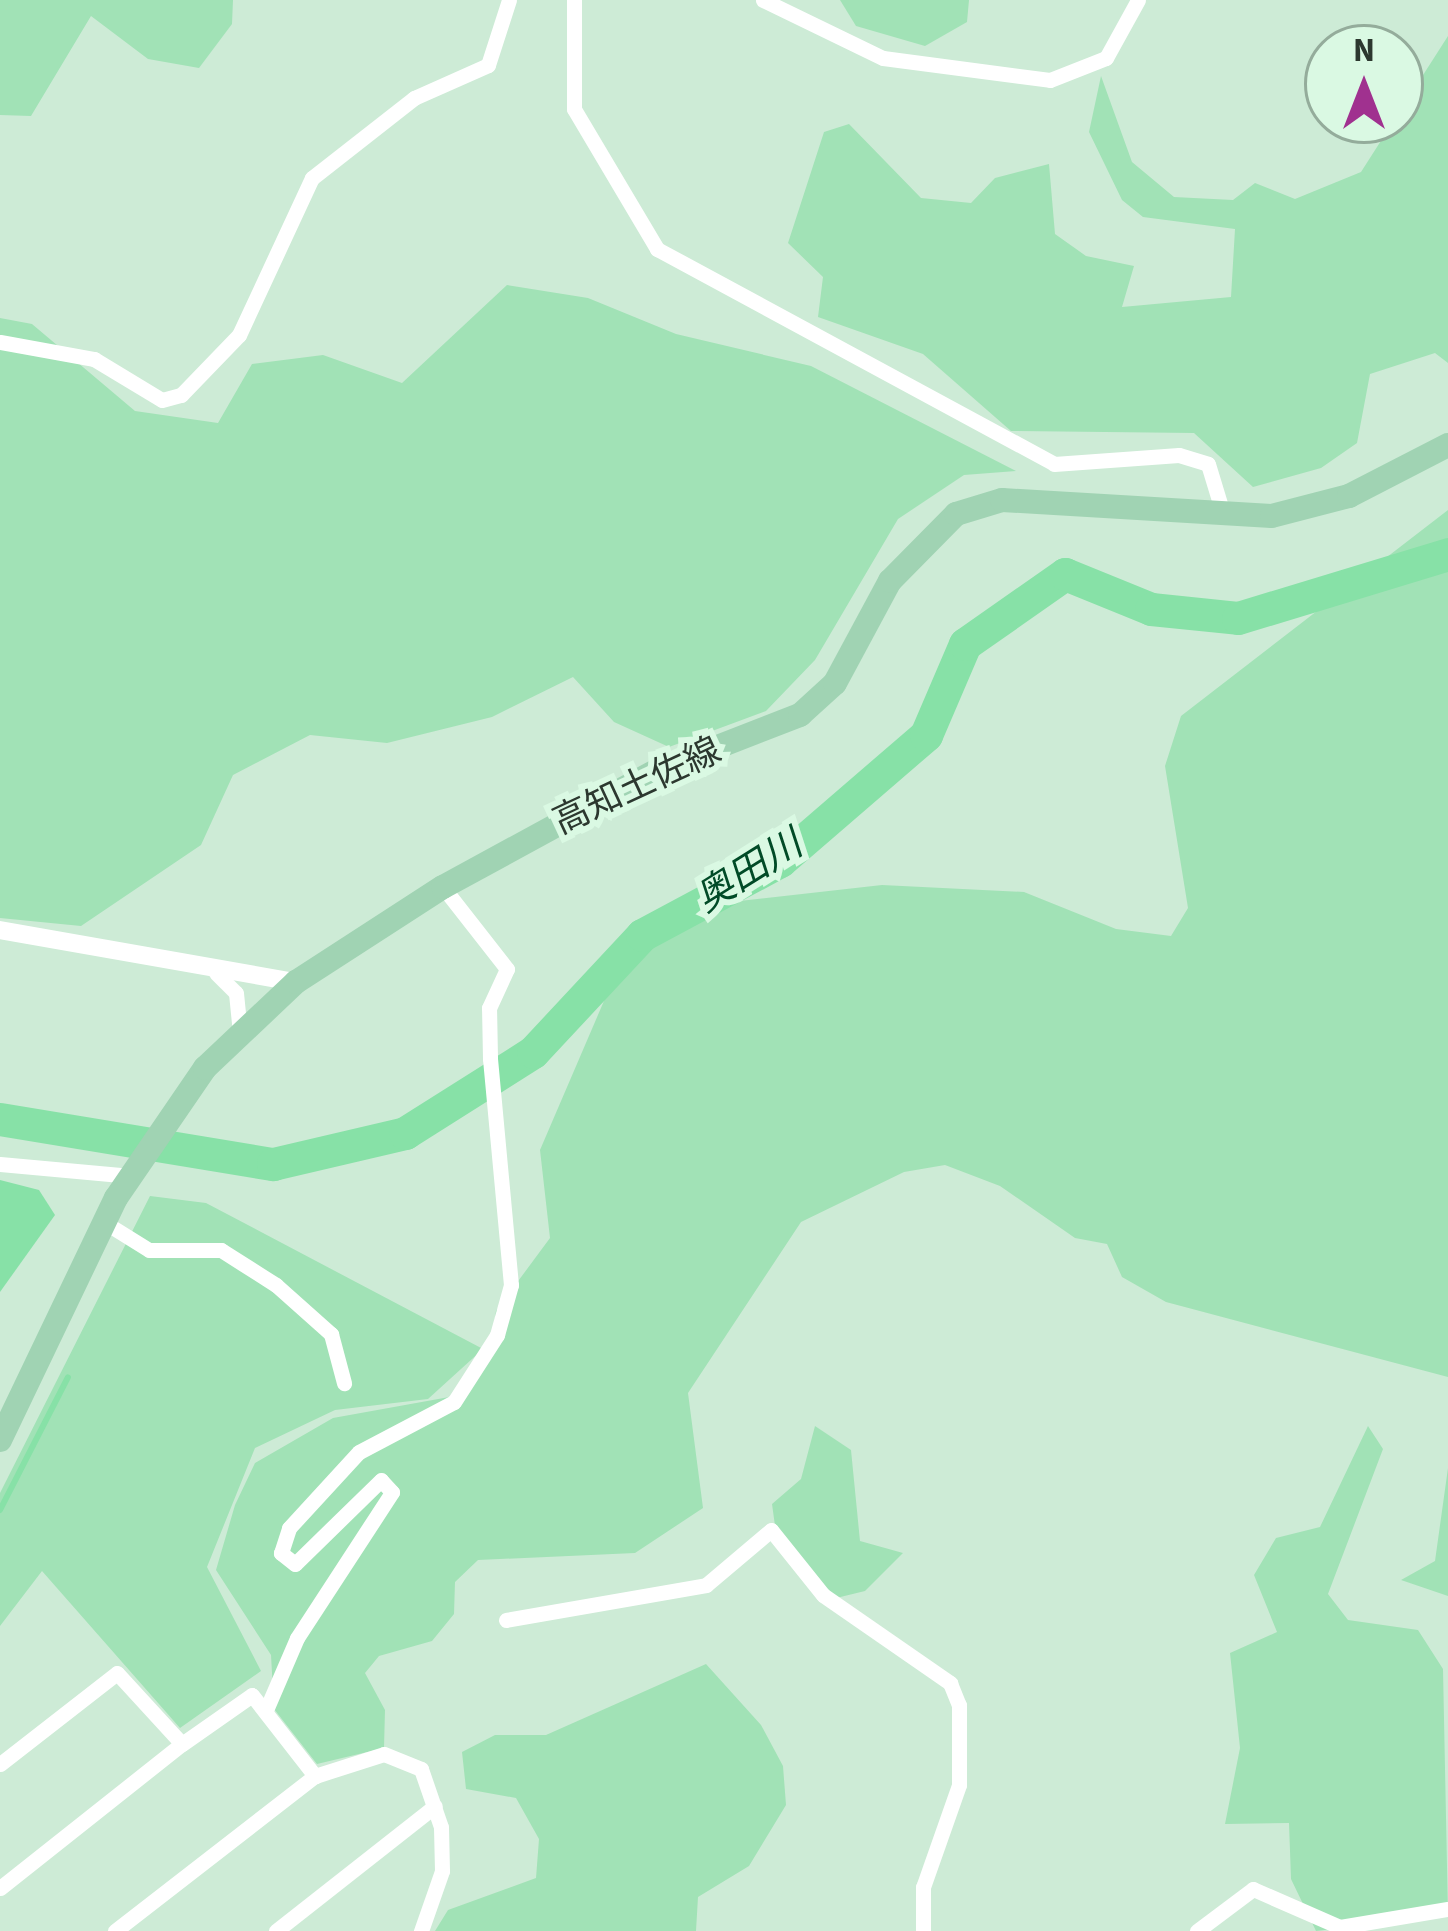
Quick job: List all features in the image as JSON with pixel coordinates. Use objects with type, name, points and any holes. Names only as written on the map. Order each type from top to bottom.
[{"type":"main road","name":"高知土佐線","points":[[0,1440],[104,1222],[180,1105],[240,1035],[296,982],[443,887],[656,771],[800,715],[835,683],[890,581],[956,514],[1002,500],[1272,516],[1349,496],[1448,445]]},
{"type":"street","points":[[0,342],[94,359],[162,400],[181,395],[239,335],[312,178],[414,98],[488,65],[508,0]]},
{"type":"street","points":[[574,0],[574,109],[657,249],[817,328],[1022,452],[1112,469],[1179,455],[1208,464],[1222,510]]},
{"type":"street","points":[[763,0],[883,58],[1050,80],[1106,58],[1138,0]]},
{"type":"street","points":[[266,1710],[297,1638],[392,1492],[381,1480],[296,1564],[280,1553],[289,1528],[359,1452],[454,1402],[497,1335],[511,1240],[490,1058],[489,1008],[507,969],[443,887]]},
{"type":"street","points":[[0,930],[216,973],[296,982]]},
{"type":"street","points":[[216,973],[236,993],[240,1035]]},
{"type":"street","points":[[0,1163],[135,1170]]},
{"type":"street","points":[[104,1222],[149,1250],[220,1250],[276,1285],[331,1334],[344,1383]]},
{"type":"street","points":[[506,1620],[706,1585],[771,1530],[823,1595],[950,1683],[959,1706],[959,1785],[923,1887],[922,1931]]},
{"type":"street","points":[[0,1765],[117,1673],[182,1744]]},
{"type":"street","points":[[0,1888],[182,1744],[252,1695],[315,1776]]},
{"type":"street","points":[[115,1931],[315,1776],[384,1754],[411,1757],[435,1806],[442,1871],[421,1931]]},
{"type":"street","points":[[276,1931],[435,1806]]},
{"type":"street","points":[[1197,1931],[1253,1888],[1340,1927],[1448,1910]]},
{"type":"shaded area","points":[[0,0],[233,0],[232,24],[199,68],[148,59],[91,16],[31,116],[0,115]]},
{"type":"shaded area","points":[[840,0],[969,0],[967,22],[925,46],[856,26]]},
{"type":"shaded area","points":[[1448,36],[1448,363],[1435,353],[1370,374],[1357,443],[1321,468],[1253,487],[1194,433],[1011,431],[923,354],[818,317],[823,277],[788,243],[824,132],[849,124],[921,198],[971,203],[995,178],[1049,164],[1055,234],[1086,256],[1134,266],[1122,307],[1231,297],[1235,229],[1143,217],[1122,200],[1089,132],[1101,76],[1132,162],[1174,197],[1233,200],[1255,183],[1295,199],[1361,172],[1379,144],[1424,144],[1424,74]]},
{"type":"shaded area","points":[[507,285],[588,298],[676,334],[811,366],[1016,471],[964,475],[898,519],[815,660],[766,711],[669,747],[614,722],[573,677],[492,717],[387,743],[310,735],[233,775],[201,845],[81,926],[0,918],[0,318],[32,324],[135,411],[218,423],[252,364],[323,355],[402,383]]},
{"type":"shaded area","points":[[1448,510],[1448,1377],[1166,1302],[1122,1277],[1107,1244],[1075,1238],[1000,1186],[945,1165],[904,1172],[801,1222],[688,1393],[703,1508],[635,1553],[478,1560],[455,1582],[454,1614],[432,1641],[379,1656],[365,1673],[385,1710],[384,1748],[317,1764],[274,1709],[271,1655],[216,1570],[235,1505],[255,1463],[333,1418],[466,1394],[489,1358],[496,1311],[550,1238],[540,1150],[622,959],[695,906],[882,885],[1024,892],[1116,929],[1171,936],[1188,908],[1165,766],[1181,716]]},
{"type":"shaded area","points":[[0,1180],[39,1190],[55,1215],[0,1292]]},
{"type":"shaded area","points":[[150,1196],[206,1203],[483,1349],[428,1399],[335,1410],[255,1448],[207,1567],[261,1671],[180,1728],[42,1571],[0,1626],[0,1493]]},
{"type":"shaded area","points":[[815,1426],[851,1450],[860,1541],[903,1553],[865,1591],[828,1600],[776,1533],[772,1504],[801,1479]]},
{"type":"shaded area","points":[[1368,1426],[1383,1449],[1328,1594],[1348,1620],[1418,1630],[1443,1669],[1448,1916],[1316,1931],[1291,1879],[1289,1823],[1225,1824],[1240,1748],[1230,1653],[1277,1632],[1254,1575],[1276,1538],[1320,1527]]},
{"type":"shaded area","points":[[1448,1468],[1448,1596],[1401,1580],[1435,1561]]},
{"type":"shaded area","points":[[706,1664],[761,1725],[783,1766],[786,1805],[749,1866],[698,1897],[696,1931],[435,1931],[448,1910],[536,1878],[539,1839],[516,1798],[466,1789],[462,1752],[495,1735],[546,1735]]},
{"type":"waterway","name":"奥田川","points":[[0,1119],[273,1164],[405,1133],[533,1052],[642,935],[780,861],[926,735],[965,644],[1065,574],[1151,609],[1238,618],[1448,554]]},
{"type":"waterway","points":[[0,1510],[68,1377]]}]
